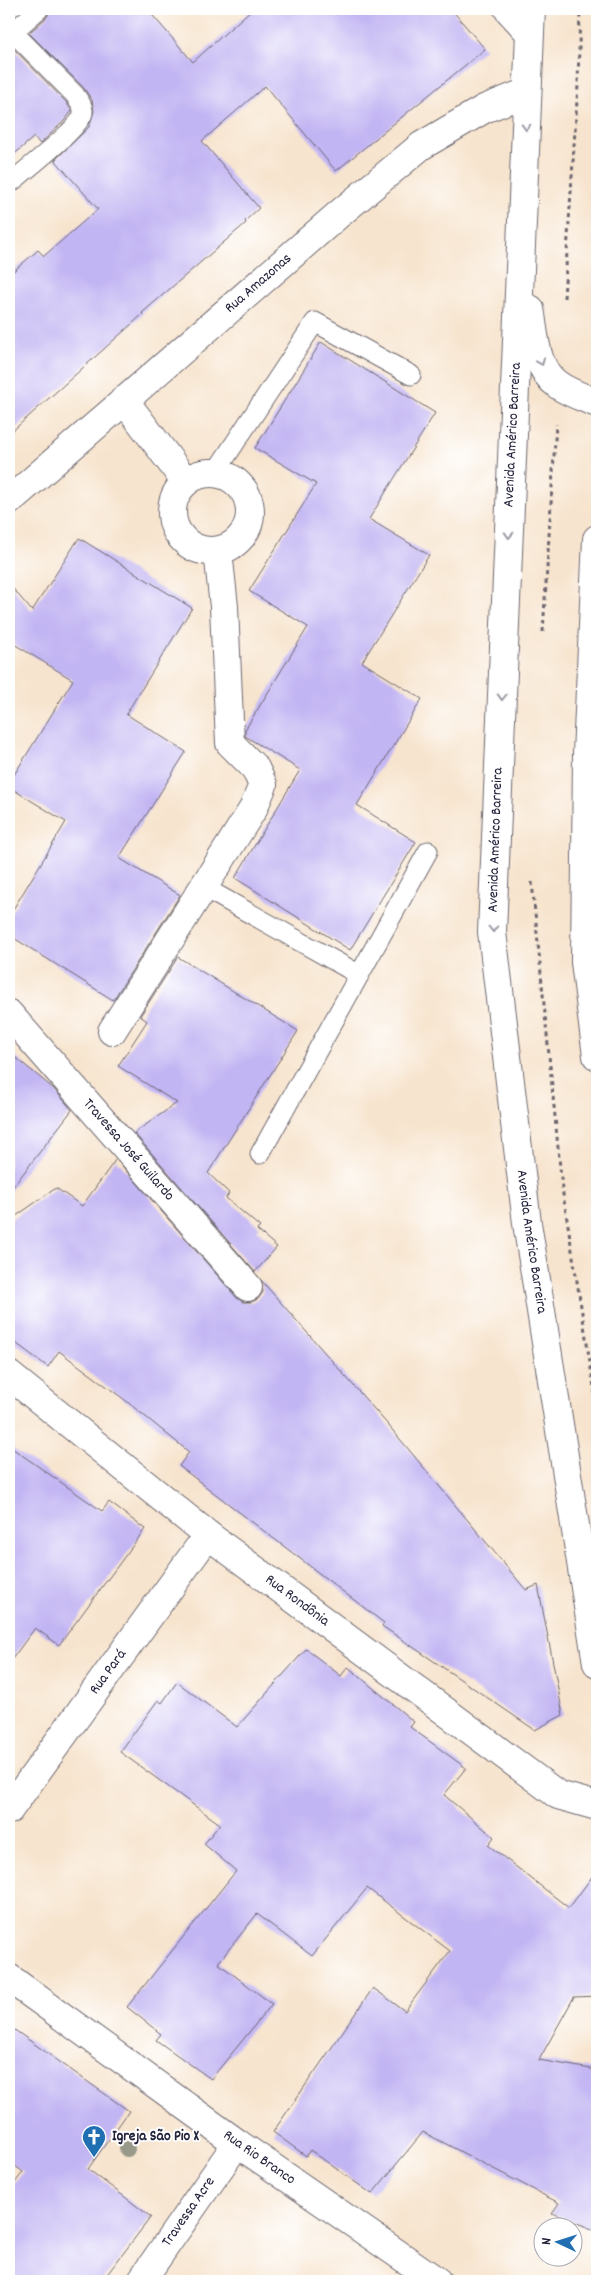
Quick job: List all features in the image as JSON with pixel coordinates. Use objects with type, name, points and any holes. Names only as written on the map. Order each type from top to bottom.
[{"type":"street","points":[[508,9],[531,21]]},
{"type":"street","name":"Avenida Américo Barreira","points":[[531,21],[492,932],[527,1223],[597,1663]]},
{"type":"street","name":"Rua Amazonas","points":[[9,502],[339,214],[421,146],[484,109],[528,92]]},
{"type":"street","points":[[521,264],[539,362],[548,377],[558,386],[597,403]]},
{"type":"street","points":[[124,400],[186,482]]},
{"type":"street","points":[[210,472],[235,480],[244,490],[249,502],[251,516],[248,528],[241,540],[230,548],[218,552],[206,552],[194,548],[184,540],[176,530],[172,518],[177,492],[186,482],[197,475],[210,472]]},
{"type":"street","points":[[597,540],[585,962],[597,1056]]},
{"type":"street","points":[[112,1031],[253,809],[263,785],[255,768],[230,742],[224,607],[218,552]]},
{"type":"street","name":"Travessa José Guilardo","points":[[9,1014],[248,1287]]},
{"type":"street","name":"Rua Rondônia","points":[[9,1375],[208,1535],[558,1795],[597,1806]]},
{"type":"street","name":"Rua Pará","points":[[9,1810],[208,1535]]},
{"type":"street","name":"Rua Rio Branco","points":[[9,1978],[237,2143],[437,2281]]},
{"type":"street","name":"Travessa Acre","points":[[141,2281],[237,2143]]},
{"type":"lane","points":[[9,184],[67,134],[79,121],[83,113],[82,105],[75,95],[11,30],[38,9]]},
{"type":"lane","points":[[215,473],[315,322],[411,376]]},
{"type":"lane","points":[[260,1154],[358,974],[428,851]]},
{"type":"lane","points":[[203,887],[358,974]]},
{"type":"path","points":[[564,299],[578,85],[580,9]]},
{"type":"building","points":[[50,9],[147,9],[193,62],[252,9],[451,9],[485,49],[336,171],[265,86],[202,141],[259,208],[245,221],[246,223],[142,313],[9,434],[9,275],[38,250],[44,256],[98,209],[55,160],[89,127],[94,111],[92,100],[83,87],[29,33],[47,17]]},
{"type":"building","points":[[9,44],[66,102],[72,111],[40,144],[34,137],[9,159]]},
{"type":"building","points":[[321,342],[435,413],[369,519],[429,555],[362,662],[422,699],[357,805],[416,842],[350,950],[235,878],[300,770],[245,736],[245,730],[308,627],[249,591],[316,484],[255,448]]},
{"type":"building","points":[[79,538],[192,608],[126,714],[186,752],[119,858],[180,895],[113,1000],[9,935],[9,916],[66,822],[9,787],[9,783],[73,680],[9,641],[9,584],[32,611]]},
{"type":"building","points":[[178,957],[298,1031],[208,1173],[229,1193],[226,1198],[260,1227],[257,1230],[277,1247],[255,1272],[134,1133],[177,1103],[118,1066],[147,1021],[140,1016]]},
{"type":"building","points":[[9,1052],[54,1089],[72,1110],[9,1192]]},
{"type":"building","points":[[116,1159],[237,1298],[243,1302],[251,1302],[258,1299],[263,1292],[261,1280],[389,1426],[526,1590],[538,1585],[563,1715],[535,1730],[382,1626],[384,1623],[179,1466],[189,1452],[125,1400],[59,1351],[48,1367],[9,1338],[9,1221],[56,1188],[82,1206]]},
{"type":"building","points":[[9,1446],[102,1511],[109,1502],[145,1529],[59,1645],[35,1628],[9,1663]]},
{"type":"building","points":[[306,1649],[341,1676],[348,1667],[414,1722],[410,1727],[466,1768],[444,1795],[494,1837],[488,1845],[569,1908],[597,1870],[597,1996],[574,1997],[539,2060],[597,2070],[597,2231],[584,2226],[584,2218],[564,2218],[552,2213],[559,2203],[423,2132],[372,2194],[310,2150],[306,2156],[273,2132],[373,1988],[405,2011],[450,1951],[367,1888],[312,1956],[257,1914],[218,1963],[272,2004],[211,2079],[156,2040],[161,2034],[127,2007],[236,1871],[204,1844],[220,1824],[120,1752],[158,1700],[162,1703],[177,1682],[237,1727]]},
{"type":"building","name":"Igreja São Pio X","points":[[9,2026],[129,2111],[88,2169],[151,2217],[102,2281],[9,2281],[9,2191],[23,2172],[9,2161]]},
{"type":"place","name":"Igreja São Pio X","points":[[94,2158]]}]
